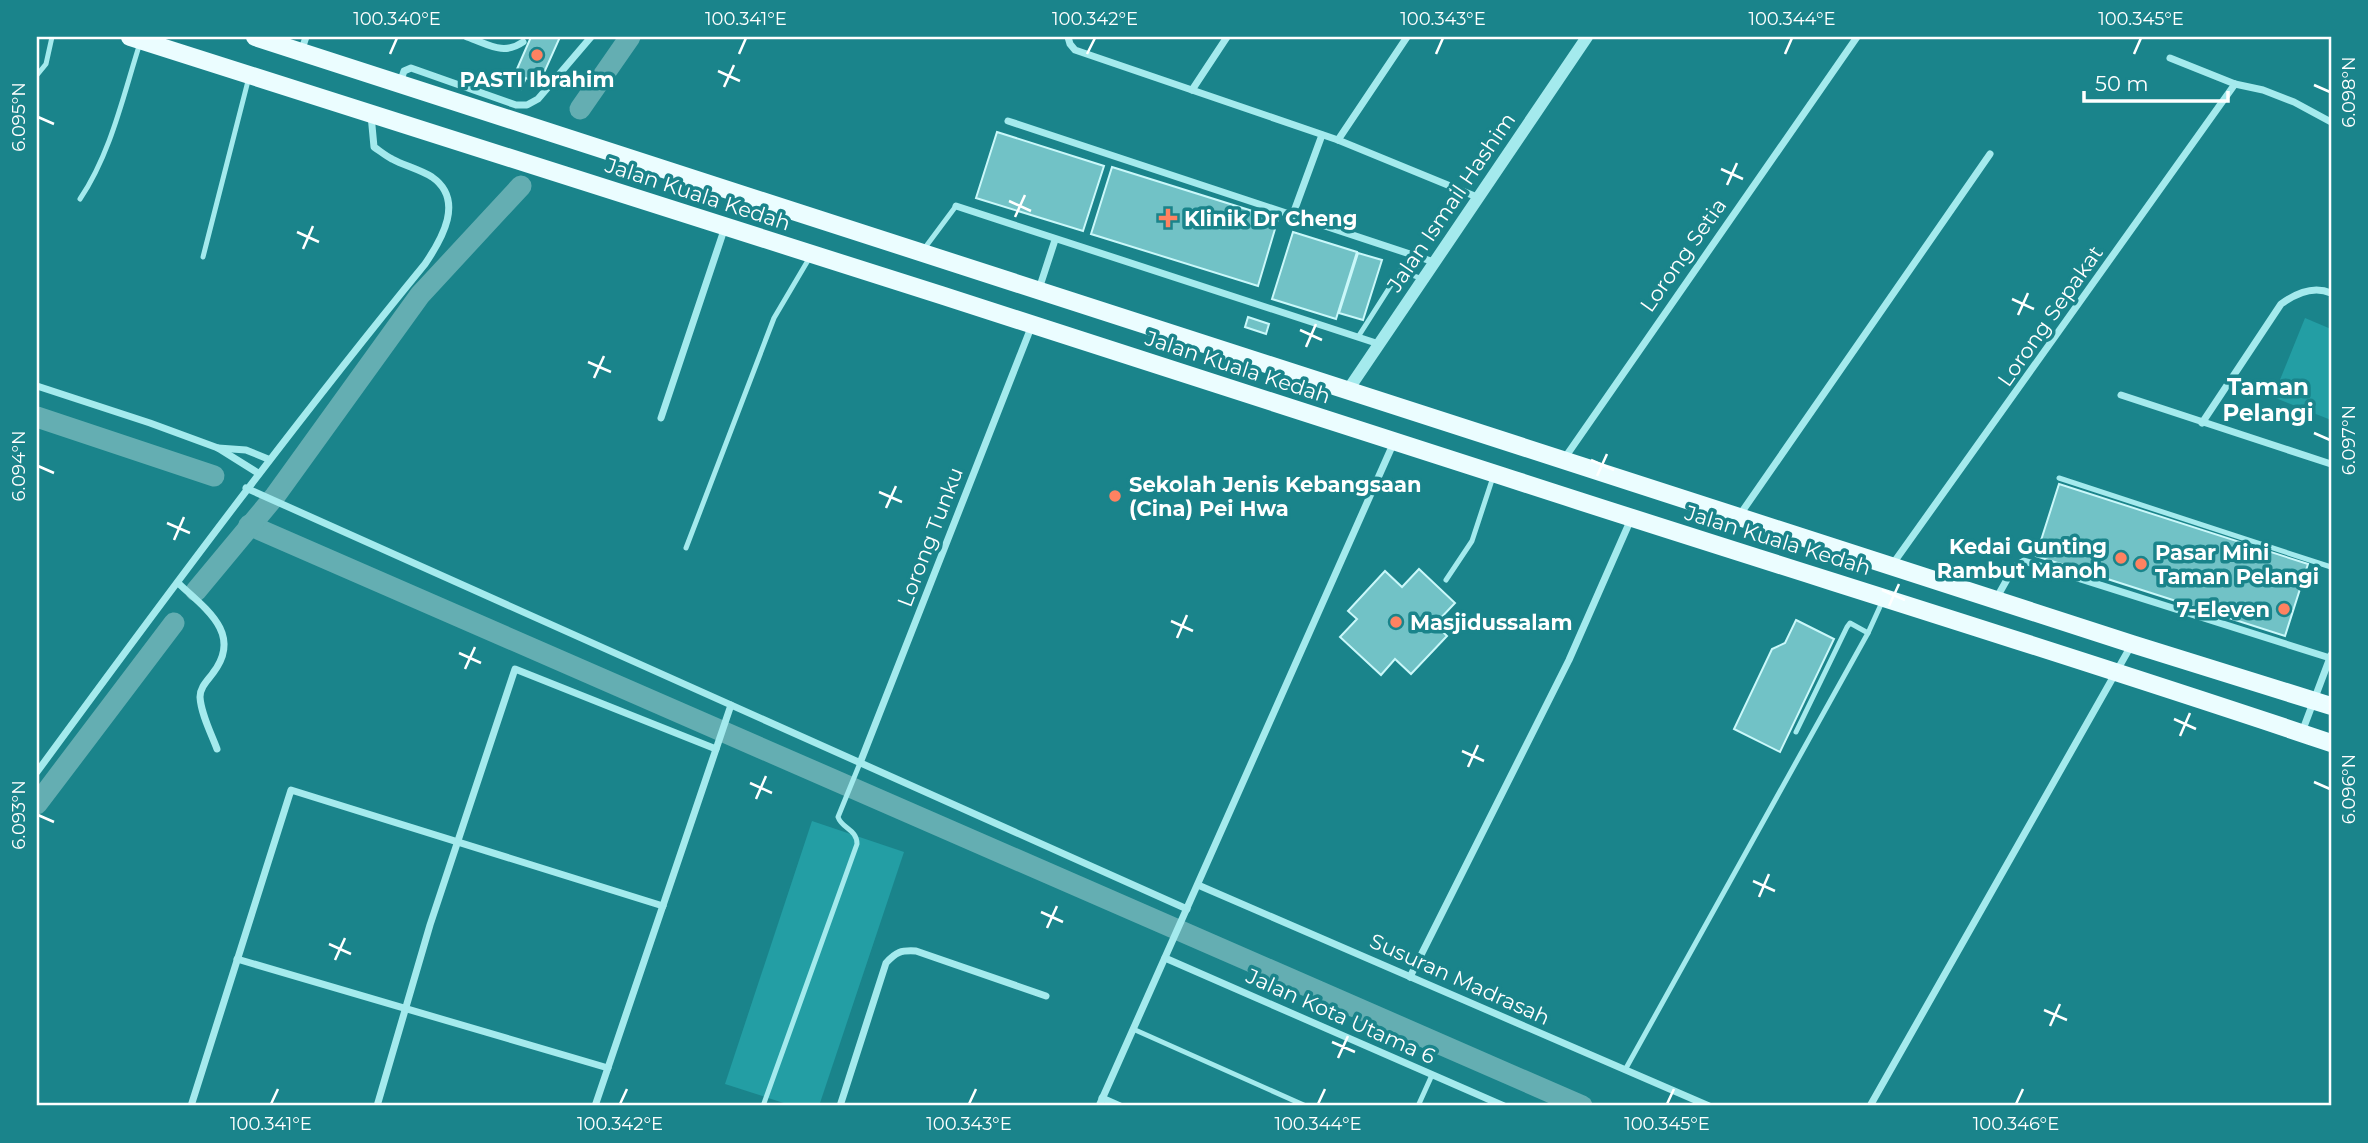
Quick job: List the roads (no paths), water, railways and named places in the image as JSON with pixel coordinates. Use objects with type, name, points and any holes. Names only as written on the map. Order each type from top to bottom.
[{"type":"main road","name":"Jalan Kuala Kedah","points":[[254,37],[304,44],[400,83],[2132,644],[2323,703]]},
{"type":"main road","name":"Jalan Kuala Kedah","points":[[135,38],[1885,597],[2331,743]]},
{"type":"street","points":[[467,37],[500,49],[513,49],[524,39]]},
{"type":"street","points":[[400,83],[404,71],[411,68],[516,105],[527,105],[538,99],[591,37]]},
{"type":"street","points":[[1068,37],[1075,50],[1338,140],[1477,197]]},
{"type":"street","points":[[1192,90],[1227,37]]},
{"type":"street","points":[[1338,140],[1407,37]]},
{"type":"street","name":"Jalan Ismail Hashim","points":[[1348,390],[1587,37]]},
{"type":"street","name":"Lorong Setia","points":[[1563,460],[1857,37]]},
{"type":"street","points":[[2170,58],[2235,84],[2263,90],[2294,102],[2331,122]]},
{"type":"street","name":"Lorong Sepakat","points":[[1892,566],[2235,84]]},
{"type":"street","points":[[37,772],[246,488],[425,264],[446,230],[449,207],[444,191],[434,178],[393,160],[374,147],[371,112]]},
{"type":"street","points":[[1007,121],[1434,262]]},
{"type":"street","points":[[1293,215],[1322,135]]},
{"type":"street","points":[[1739,516],[1990,154]]},
{"type":"street","points":[[956,206],[1379,344]]},
{"type":"street","points":[[661,418],[724,227]]},
{"type":"street","points":[[1038,290],[1055,240]]},
{"type":"street","points":[[2202,423],[2281,304],[2294,295],[2309,290],[2331,293]]},
{"type":"street","name":"Lorong Tunku","points":[[860,763],[1032,325]]},
{"type":"street","points":[[37,386],[150,423],[218,449],[258,473]]},
{"type":"street","points":[[2121,395],[2331,464]]},
{"type":"street","points":[[1120,1106],[1100,1102],[1395,441]]},
{"type":"street","points":[[218,449],[246,450],[268,460]]},
{"type":"street","points":[[246,488],[1187,909]]},
{"type":"street","points":[[1410,977],[1569,660],[1631,518]]},
{"type":"street","points":[[1996,600],[2014,567],[2024,561],[2331,656],[2323,703],[2302,733]]},
{"type":"street","points":[[178,583],[220,625],[226,641],[223,658],[200,694],[217,749]]},
{"type":"street","points":[[1870,1106],[2132,644]]},
{"type":"street","points":[[377,1106],[429,925],[515,669],[716,749]]},
{"type":"street","points":[[595,1106],[731,705]]},
{"type":"street","points":[[191,1106],[291,790],[663,906]]},
{"type":"street","name":"Susuran Madrasah","points":[[1198,885],[1709,1106]]},
{"type":"street","points":[[840,1106],[886,963],[895,954],[903,950],[916,951],[1046,996]]},
{"type":"street","name":"Jalan Kota Utama 6","points":[[1165,958],[1504,1106]]},
{"type":"street","points":[[237,959],[608,1068]]},
{"type":"lane","points":[[37,75],[46,64],[52,37]]},
{"type":"lane","points":[[80,198],[104,155],[135,38]]},
{"type":"lane","points":[[203,257],[250,74]]},
{"type":"lane","points":[[922,252],[956,206]]},
{"type":"lane","points":[[686,548],[774,318],[811,254]]},
{"type":"lane","points":[[1358,337],[1400,271],[1423,279]]},
{"type":"lane","points":[[1446,580],[1472,541],[1494,474]]},
{"type":"lane","points":[[2059,478],[2331,567]]},
{"type":"lane","points":[[1625,1070],[1885,597]]},
{"type":"lane","points":[[1796,732],[1847,627],[1850,623],[1868,632]]},
{"type":"lane","points":[[763,1106],[857,844],[854,832],[840,822],[840,810],[860,763]]},
{"type":"lane","points":[[1133,1030],[1306,1106]]},
{"type":"lane","points":[[1418,1106],[1432,1075]]},
{"type":"waterway","points":[[580,109],[630,37]]},
{"type":"waterway","points":[[196,591],[275,496],[420,295],[521,186]]},
{"type":"waterway","points":[[37,417],[214,476]]},
{"type":"waterway","points":[[249,525],[1582,1106]]},
{"type":"waterway","points":[[37,804],[174,623]]},
{"type":"place","name":"PASTI Ibrahim","points":[[537,55]]},
{"type":"place","name":"Klinik Dr Cheng","points":[[1168,218]]},
{"type":"place","name":"Sekolah Jenis Kebangsaan (Cina) Pei Hwa","points":[[1115,496]]},
{"type":"place","name":"Kedai Gunting Rambut Manoh","points":[[2121,558]]},
{"type":"place","name":"Pasar Mini Taman Pelangi","points":[[2141,564]]},
{"type":"place","name":"7-Eleven","points":[[2284,609]]},
{"type":"place","name":"Masjidussalam","points":[[1396,622]]},
{"type":"district","name":"Taman Pelangi","points":[[2268,400]]}]
